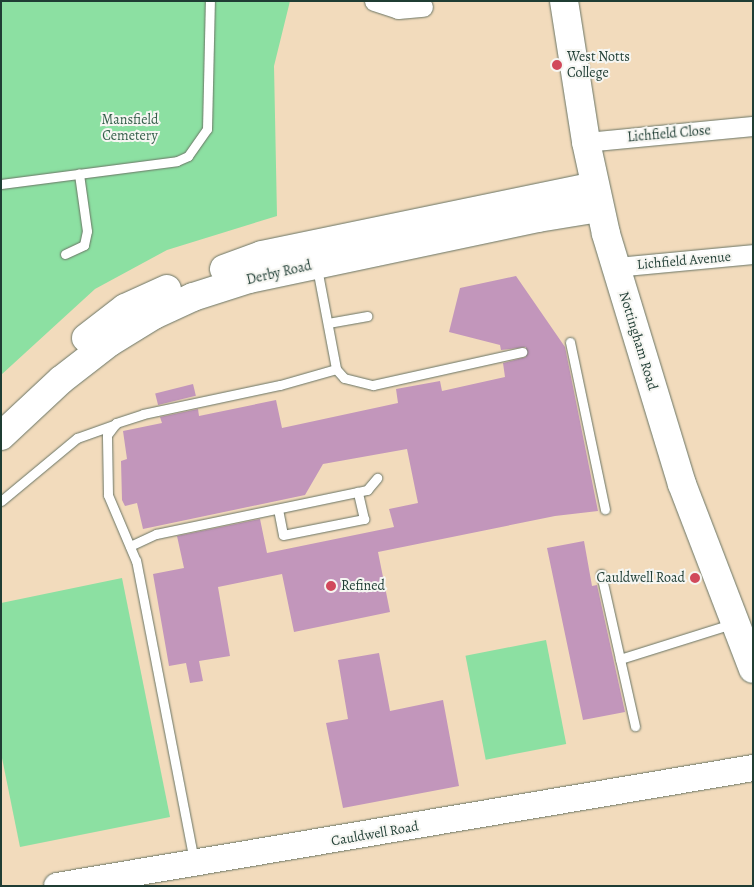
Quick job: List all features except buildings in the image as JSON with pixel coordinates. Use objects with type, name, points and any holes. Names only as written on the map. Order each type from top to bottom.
[{"type":"main road","name":"Nottingham Road","points":[[564,1],[586,142],[597,197],[616,267],[682,484],[734,624],[753,669]]},
{"type":"main road","name":"Derby Road","points":[[1,436],[103,347],[154,315],[248,279],[597,197]]},
{"type":"main road","name":"Derby Road","points":[[1,414],[84,339],[125,308],[170,288],[262,256],[597,197]]},
{"type":"street","points":[[374,1],[398,9],[422,7]]},
{"type":"street","name":"Lichfield Close","points":[[586,142],[753,126]]},
{"type":"street","name":"Lichfield Avenue","points":[[616,267],[753,254]]},
{"type":"street","name":"Cauldwell Road","points":[[56,886],[753,768]]},
{"type":"lane","points":[[1,184],[177,161],[197,147],[207,128],[210,1]]},
{"type":"lane","points":[[65,254],[84,245],[87,231],[79,174]]},
{"type":"lane","points":[[316,264],[336,368],[344,378],[373,385],[522,352]]},
{"type":"lane","points":[[328,323],[367,316]]},
{"type":"lane","points":[[570,342],[605,509]]},
{"type":"lane","points":[[1,501],[77,438],[143,414],[319,376],[336,368]]},
{"type":"lane","points":[[116,424],[107,435],[108,495],[130,546],[151,634],[194,864]]},
{"type":"lane","points":[[130,546],[156,534],[367,490],[376,478]]},
{"type":"lane","points":[[278,509],[283,536],[364,519],[358,492]]},
{"type":"lane","points":[[601,574],[635,726]]},
{"type":"lane","points":[[620,659],[734,624]]},
{"type":"green space","name":"Mansfield Cemetery","points":[[1,1],[290,1],[274,66],[277,216],[167,250],[95,289],[1,375]]},
{"type":"green space","points":[[122,578],[170,817],[20,847],[1,753],[1,603]]},
{"type":"green space","points":[[546,640],[566,744],[486,760],[466,656]]},
{"type":"place","name":"West Notts College","points":[[557,65]]},
{"type":"place","name":"Cauldwell Road","points":[[695,578]]},
{"type":"place","name":"Refined","points":[[331,586]]}]
